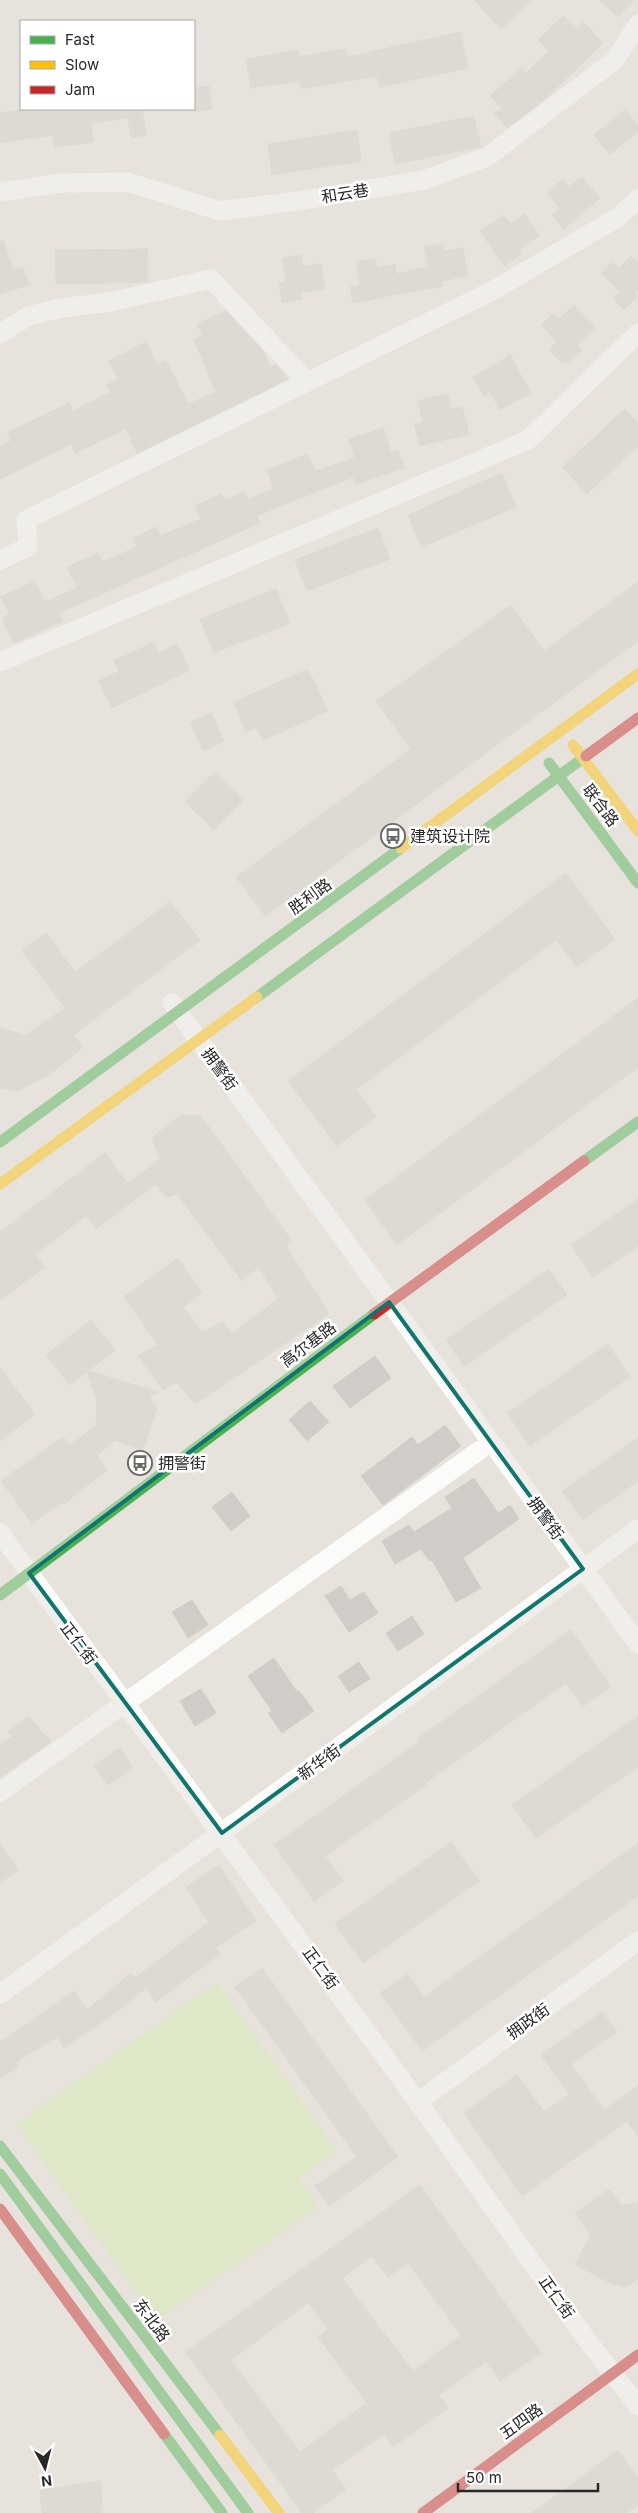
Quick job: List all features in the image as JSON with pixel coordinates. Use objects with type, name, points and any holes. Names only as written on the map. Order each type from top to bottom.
[{"type":"main road","name":"胜利路","points":[[0,1142],[176,1008],[638,674]]},
{"type":"main road","points":[[0,1184],[638,718]]},
{"type":"main road","name":"联合路","points":[[562,729],[583,760],[638,831]]},
{"type":"main road","name":"联合路","points":[[537,748],[638,882]]},
{"type":"main road","name":"高尔基路","points":[[0,1595],[389,1302],[638,1122]]},
{"type":"main road","name":"东北路","points":[[0,2146],[279,2513]]},
{"type":"main road","points":[[0,2174],[248,2513]]},
{"type":"main road","points":[[0,2209],[222,2513]]},
{"type":"main road","points":[[0,2229],[207,2513]]},
{"type":"main road","name":"五四路","points":[[423,2513],[638,2355]]},
{"type":"street","name":"和云巷","points":[[0,192],[62,183],[128,182],[220,211],[298,201],[424,180],[487,157],[615,60],[636,31]]},
{"type":"street","points":[[0,560],[28,547],[26,520],[492,291],[617,218],[638,199]]},
{"type":"street","points":[[0,334],[28,316],[61,308],[110,302],[212,279],[308,382]]},
{"type":"street","points":[[0,662],[528,440],[638,333]]},
{"type":"street","name":"拥警街","points":[[176,1008],[638,1644]]},
{"type":"street","points":[[0,1792],[480,1450]]},
{"type":"street","name":"新华街","points":[[0,1994],[638,1529]]},
{"type":"street","name":"正仁街","points":[[0,1533],[418,2102],[612,2373],[638,2406]]},
{"type":"street","name":"拥政街","points":[[418,2102],[638,1941]]},
{"type":"highlighted area","points":[[389,1302],[583,1569],[222,1833],[29,1573]]},
{"type":"green space","points":[[217,1982],[337,2151],[298,2178],[319,2207],[156,2321],[16,2124]]},
{"type":"building","points":[[474,0],[532,0],[501,29]]},
{"type":"building","points":[[599,0],[634,0],[618,17]]},
{"type":"building","points":[[563,16],[576,28],[583,22],[603,43],[545,99],[507,128],[493,112],[503,110],[490,96],[521,68],[526,73],[549,51],[538,40]]},
{"type":"building","points":[[460,32],[468,68],[380,87],[377,76],[301,89],[299,81],[251,88],[246,59],[298,50],[299,57],[345,49],[347,57]]},
{"type":"building","points":[[209,86],[212,109],[194,112],[195,88]]},
{"type":"building","points":[[20,110],[142,110],[146,135],[131,138],[128,118],[91,123],[93,142],[55,147],[53,135],[0,143],[0,113]]},
{"type":"building","points":[[625,110],[638,126],[638,131],[610,154],[594,135]]},
{"type":"building","points":[[474,116],[481,147],[395,164],[389,133]]},
{"type":"building","points":[[357,130],[361,161],[272,175],[268,144]]},
{"type":"building","points":[[582,177],[600,198],[564,229],[552,215],[560,208],[547,193],[563,179],[569,187]]},
{"type":"building","points":[[525,214],[539,236],[519,250],[521,254],[504,266],[480,231],[504,215],[510,224]]},
{"type":"building","points":[[3,240],[13,270],[23,267],[29,285],[0,294],[0,241]]},
{"type":"building","points":[[443,244],[444,251],[463,248],[468,276],[441,281],[442,287],[422,289],[353,303],[350,287],[360,285],[356,262],[375,259],[377,268],[395,264],[397,274],[428,267],[424,247]]},
{"type":"building","points":[[148,249],[148,282],[56,284],[55,250]]},
{"type":"building","points":[[301,255],[303,266],[321,264],[325,289],[301,292],[302,299],[282,303],[279,283],[286,281],[282,258]]},
{"type":"building","points":[[631,256],[638,263],[638,289],[635,292],[637,297],[624,310],[613,298],[620,292],[602,273],[613,262],[619,268]]},
{"type":"building","points":[[574,305],[596,328],[577,345],[581,350],[567,363],[562,363],[549,350],[557,342],[541,325],[553,314],[560,318]]},
{"type":"building","points":[[226,311],[263,351],[270,368],[276,365],[288,379],[137,453],[126,429],[75,453],[71,444],[0,479],[0,446],[11,441],[7,433],[69,403],[73,411],[111,392],[107,385],[118,379],[109,361],[146,342],[157,364],[166,360],[188,404],[216,392],[194,340],[203,336],[197,324]]},
{"type":"building","points":[[510,355],[531,393],[500,410],[490,392],[484,396],[473,377]]},
{"type":"building","points":[[448,394],[451,409],[462,407],[469,434],[420,446],[414,424],[423,422],[418,401]]},
{"type":"building","points":[[625,409],[638,423],[638,446],[587,494],[562,467]]},
{"type":"building","points":[[383,428],[391,452],[398,450],[404,468],[356,484],[354,477],[256,516],[260,523],[59,613],[63,621],[14,643],[2,619],[9,613],[1,597],[35,581],[45,602],[77,588],[67,567],[98,553],[102,562],[137,547],[133,538],[157,527],[161,536],[201,519],[195,506],[221,494],[226,500],[245,492],[248,499],[274,489],[267,470],[308,454],[315,471],[355,458],[349,439]]},
{"type":"building","points":[[502,473],[516,507],[421,547],[408,515]]},
{"type":"building","points":[[378,528],[390,559],[307,591],[295,560]]},
{"type":"building","points":[[638,582],[638,641],[265,916],[236,877],[411,749],[376,701],[511,605],[544,651]]},
{"type":"building","points":[[276,589],[290,623],[214,653],[200,619]]},
{"type":"building","points":[[154,642],[159,653],[177,644],[190,670],[112,708],[99,681],[119,671],[114,661]]},
{"type":"building","points":[[308,669],[328,711],[263,740],[257,728],[260,726],[245,732],[234,702]]},
{"type":"building","points":[[211,713],[224,741],[203,751],[190,722]]},
{"type":"building","points":[[215,772],[244,800],[214,830],[185,802]]},
{"type":"building","points":[[566,873],[615,939],[577,967],[556,940],[356,1090],[376,1117],[337,1146],[288,1081]]},
{"type":"building","points":[[170,902],[200,940],[73,1035],[83,1047],[50,1074],[17,1091],[0,1088],[0,1028],[26,1035],[65,1008],[22,951],[46,933],[75,972]]},
{"type":"building","points":[[638,998],[638,1067],[397,1245],[365,1200]]},
{"type":"building","points":[[180,1115],[201,1116],[292,1241],[286,1246],[329,1314],[195,1404],[176,1382],[163,1390],[138,1356],[158,1345],[124,1297],[178,1258],[202,1293],[183,1307],[202,1332],[222,1322],[233,1333],[278,1299],[259,1267],[242,1281],[177,1194],[166,1197],[156,1184],[96,1229],[86,1216],[35,1254],[45,1267],[0,1300],[0,1232],[105,1153],[128,1184],[160,1159],[152,1138]]},
{"type":"building","points":[[638,1199],[638,1246],[593,1277],[571,1245]]},
{"type":"building","points":[[549,1269],[567,1295],[464,1366],[446,1340]]},
{"type":"building","points":[[91,1320],[115,1350],[88,1371],[158,1392],[149,1397],[157,1408],[143,1451],[115,1440],[97,1455],[107,1470],[64,1504],[62,1502],[32,1523],[1,1481],[63,1437],[70,1445],[96,1426],[97,1399],[87,1372],[70,1385],[46,1355]]},
{"type":"building","points":[[608,1344],[630,1377],[530,1446],[507,1413]]},
{"type":"building","points":[[375,1356],[391,1378],[350,1408],[333,1386]]},
{"type":"building","points":[[0,1368],[35,1414],[0,1441]]},
{"type":"building","points":[[310,1401],[329,1422],[307,1441],[289,1420]]},
{"type":"building","points":[[445,1425],[461,1446],[383,1505],[361,1476],[412,1437],[418,1445]]},
{"type":"building","points":[[638,1438],[638,1481],[583,1520],[562,1491]]},
{"type":"building","points":[[474,1478],[498,1513],[510,1505],[519,1519],[463,1558],[481,1588],[456,1602],[432,1560],[430,1562],[421,1549],[395,1564],[382,1541],[409,1525],[414,1532],[452,1508],[445,1497]]},
{"type":"building","points":[[232,1492],[250,1516],[231,1531],[212,1507]]},
{"type":"building","points":[[341,1586],[350,1600],[364,1592],[378,1613],[349,1632],[325,1596]]},
{"type":"building","points":[[192,1600],[208,1625],[188,1638],[172,1612]]},
{"type":"building","points":[[412,1616],[424,1634],[398,1651],[386,1633]]},
{"type":"building","points":[[571,1630],[611,1687],[583,1706],[566,1683],[425,1783],[426,1785],[325,1856],[343,1881],[314,1901],[274,1845],[419,1742],[417,1739]]},
{"type":"building","points":[[274,1658],[297,1692],[299,1691],[314,1711],[282,1733],[268,1713],[272,1711],[248,1676]]},
{"type":"building","points":[[359,1662],[370,1679],[349,1692],[338,1676]]},
{"type":"building","points":[[201,1689],[216,1713],[195,1726],[180,1701]]},
{"type":"building","points":[[28,1716],[51,1742],[0,1777],[0,1745],[12,1737],[8,1732]]},
{"type":"building","points":[[638,1716],[638,1767],[536,1838],[512,1805]]},
{"type":"building","points":[[120,1748],[133,1768],[108,1785],[94,1765]]},
{"type":"building","points":[[451,1842],[479,1881],[363,1963],[335,1924]]},
{"type":"building","points":[[638,1843],[638,1896],[422,2051],[380,1993],[408,1974],[424,1997]]},
{"type":"building","points":[[0,1844],[18,1870],[0,1883]]},
{"type":"building","points":[[219,1865],[256,1921],[215,1948],[220,1954],[156,2002],[146,1988],[118,2011],[64,2048],[57,2037],[16,2062],[19,2067],[0,2078],[0,2039],[2,2041],[74,1991],[87,2010],[131,1973],[135,1978],[209,1922],[186,1887]]},
{"type":"building","points":[[262,1968],[398,2157],[329,2206],[315,2186],[357,2157],[235,1987]]},
{"type":"building","points":[[602,2012],[617,2032],[571,2064],[604,2110],[638,2086],[638,2136],[627,2121],[522,2196],[464,2113],[517,2075],[544,2112],[569,2094],[541,2055]]},
{"type":"building","points":[[420,2185],[541,2353],[500,2381],[486,2361],[439,2395],[448,2408],[393,2447],[384,2434],[332,2470],[346,2489],[313,2513],[302,2513],[186,2352]],"holes":[[[372,2256],[388,2277],[408,2263],[461,2335],[413,2371],[342,2278]],[[308,2303],[328,2329],[318,2337],[367,2403],[300,2452],[231,2360]]]},
{"type":"building","points":[[610,2189],[622,2206],[638,2203],[638,2278],[626,2287],[610,2283],[575,2264],[591,2235],[575,2213]]},
{"type":"building","points":[[618,2450],[638,2478],[638,2505],[626,2513],[532,2513]]},
{"type":"building","points":[[101,2481],[102,2513],[42,2513],[40,2490]]},
{"type":"traffic: fast","points":[[257,997],[586,756]]},
{"type":"traffic: fast","points":[[549,763],[638,883]]},
{"type":"traffic: fast","points":[[0,1142],[401,848]]},
{"type":"traffic: fast","points":[[584,1161],[638,1122]]},
{"type":"traffic: fast","points":[[0,1595],[374,1314]]},
{"type":"traffic: fast","points":[[0,2146],[220,2435]]},
{"type":"traffic: fast","points":[[0,2174],[248,2513]]},
{"type":"traffic: fast","points":[[164,2434],[222,2513]]},
{"type":"traffic: slow","points":[[401,848],[638,674]]},
{"type":"traffic: slow","points":[[573,745],[638,831]]},
{"type":"traffic: slow","points":[[0,1184],[257,997]]},
{"type":"traffic: slow","points":[[220,2435],[279,2513]]},
{"type":"traffic: jam","points":[[586,756],[638,718]]},
{"type":"traffic: jam","points":[[374,1314],[584,1161]]},
{"type":"traffic: jam","points":[[0,2209],[164,2434]]},
{"type":"traffic: jam","points":[[423,2513],[638,2355]]},
{"type":"place","name":"建筑设计院","points":[[393,836]]},
{"type":"place","name":"拥警街","points":[[140,1463]]}]
